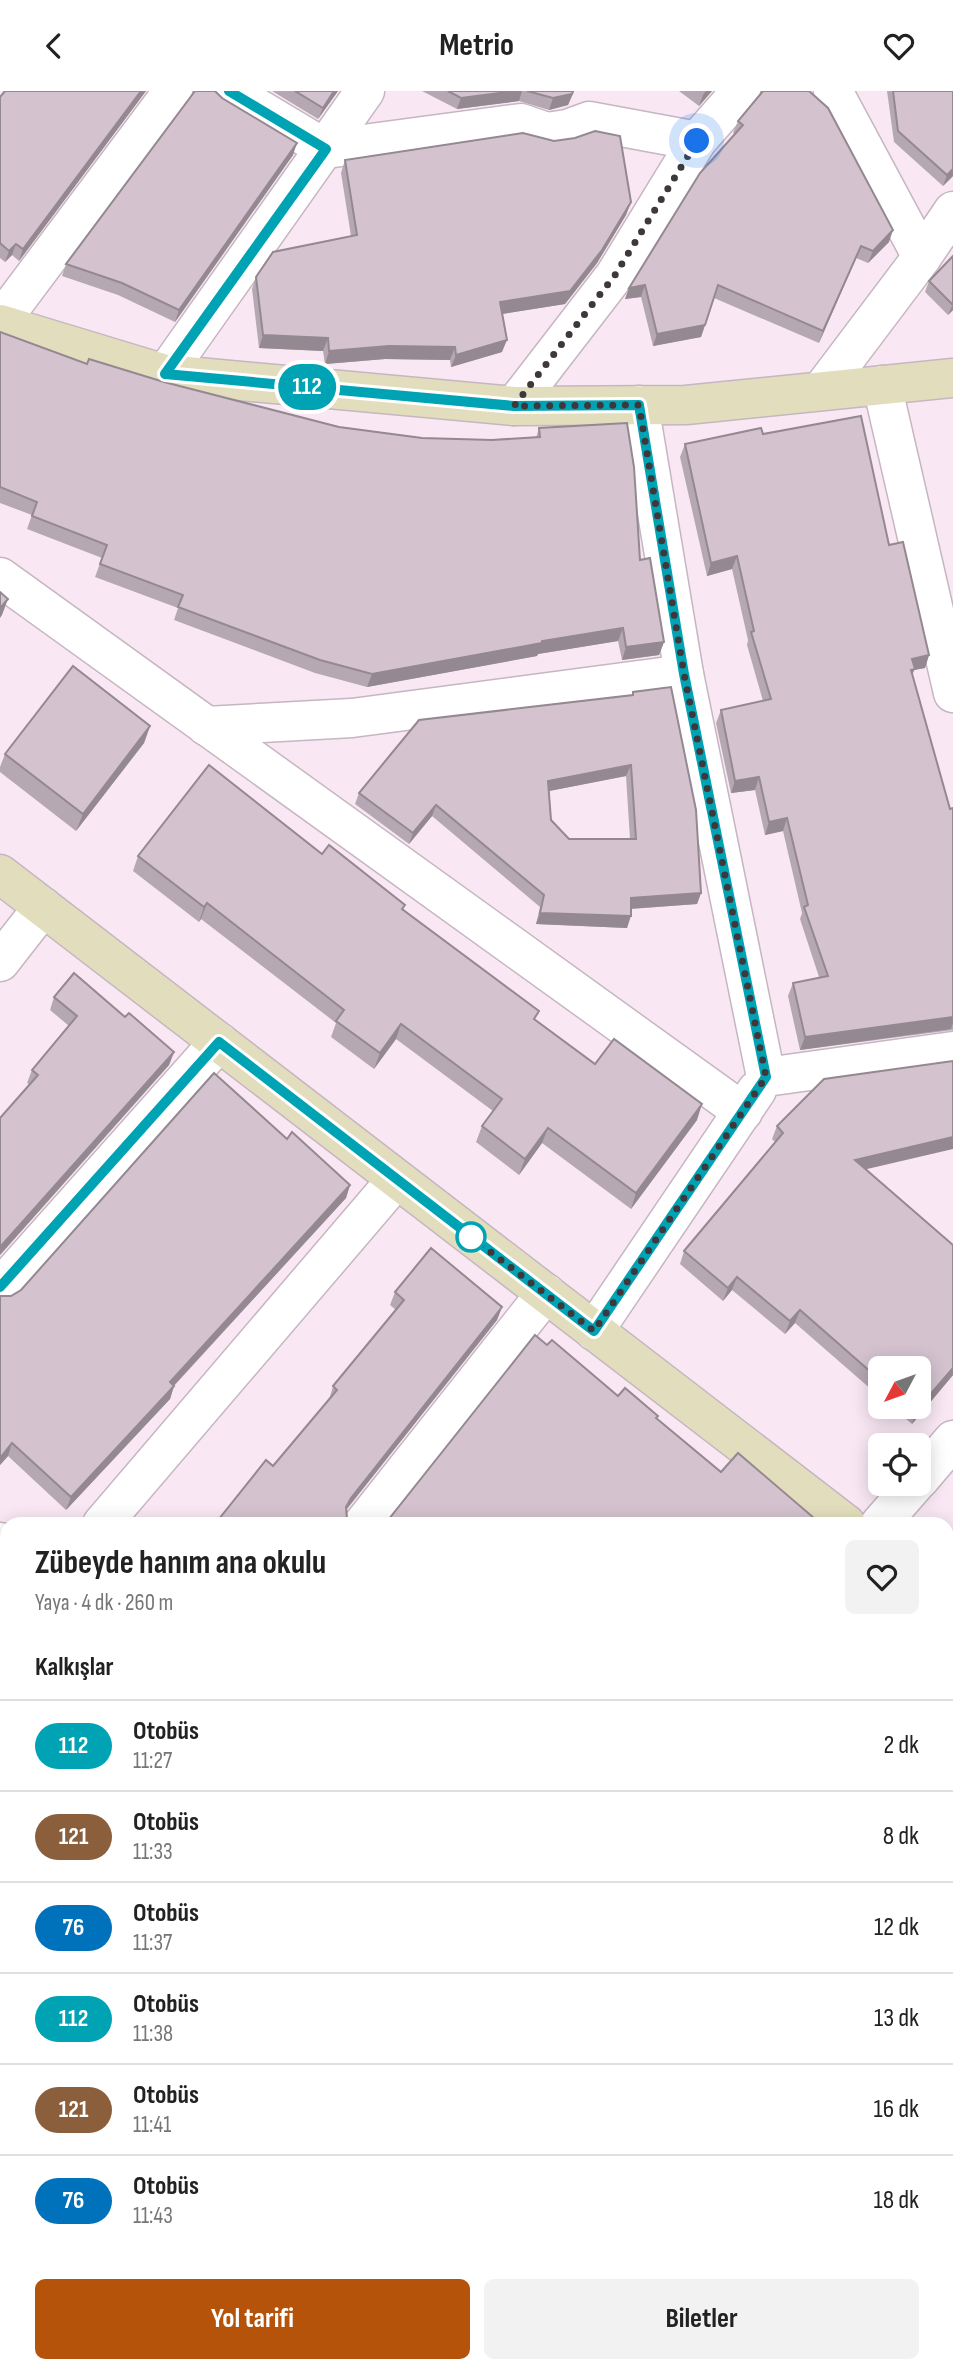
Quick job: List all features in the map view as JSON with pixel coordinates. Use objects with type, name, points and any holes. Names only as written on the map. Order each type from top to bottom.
[{"type":"street","points":[[173,91],[0,323],[165,374],[514,406],[686,405],[953,378]]},
{"type":"street","points":[[229,91],[326,149],[521,123],[547,132],[567,129],[598,106],[697,141]]},
{"type":"street","points":[[165,374],[365,91]]},
{"type":"street","points":[[514,406],[615,275],[697,141],[741,91]]},
{"type":"street","points":[[833,91],[922,257]]},
{"type":"street","points":[[821,391],[922,257],[953,211]]},
{"type":"street","points":[[882,385],[953,693]]},
{"type":"street","points":[[594,1331],[766,1077],[684,674],[639,405]]},
{"type":"street","points":[[0,577],[743,1112]]},
{"type":"street","points":[[206,726],[352,718],[684,674]]},
{"type":"street","points":[[0,874],[837,1517]]},
{"type":"street","points":[[0,962],[43,907]]},
{"type":"street","points":[[0,1287],[219,1042]]},
{"type":"street","points":[[766,1077],[953,1051]]},
{"type":"street","points":[[108,1517],[396,1180]]},
{"type":"street","points":[[369,1517],[546,1293]]},
{"type":"street","points":[[931,1466],[953,1440]]},
{"type":"street","points":[[886,1517],[904,1496]]},
{"type":"building","points":[[5,91],[141,91],[23,249],[16,244],[9,251],[0,243],[0,97]]},
{"type":"building","points":[[195,91],[215,91],[222,98],[297,143],[179,310],[122,283],[66,264]]},
{"type":"building","points":[[295,91],[334,91],[323,108]]},
{"type":"building","points":[[448,91],[515,91],[461,98]]},
{"type":"building","points":[[527,91],[573,91],[572,94],[553,98]]},
{"type":"building","points":[[763,91],[809,91],[828,108],[893,230],[873,251],[861,246],[823,331],[718,285],[705,325],[657,334],[645,285],[629,288],[700,173],[743,125],[738,121]]},
{"type":"building","points":[[893,91],[953,91],[953,169],[947,175],[898,131]]},
{"type":"building","points":[[595,131],[620,136],[631,202],[602,250],[570,291],[500,302],[507,340],[456,355],[455,347],[389,346],[329,351],[328,338],[263,335],[256,277],[273,252],[357,235],[345,160],[523,133],[554,141]]},
{"type":"building","points":[[953,256],[953,304],[952,304],[929,281]]},
{"type":"building","points":[[0,332],[87,364],[89,359],[164,382],[339,427],[422,438],[492,440],[540,437],[539,428],[627,423],[634,467],[640,560],[650,558],[664,642],[626,647],[623,628],[372,674],[320,660],[178,607],[183,595],[100,564],[107,545],[32,516],[37,502],[0,487]]},
{"type":"building","points":[[861,416],[889,545],[903,542],[929,655],[912,659],[915,669],[911,670],[950,809],[953,808],[953,1017],[805,1037],[793,983],[828,976],[804,907],[808,905],[787,818],[769,822],[759,777],[735,781],[721,710],[771,699],[751,632],[754,631],[737,556],[711,563],[685,444],[761,428],[763,434]]},
{"type":"building","points":[[0,592],[8,599],[0,608]]},
{"type":"building","points":[[73,666],[150,726],[83,814],[5,754]]},
{"type":"building","points":[[671,687],[696,810],[701,893],[631,898],[631,916],[540,913],[544,895],[436,805],[413,833],[359,793],[419,720],[633,695],[633,692]],"holes":[[[631,765],[636,839],[569,839],[551,820],[548,781]]]},
{"type":"building","points":[[209,765],[322,854],[329,845],[405,905],[402,909],[539,1011],[534,1019],[595,1064],[614,1039],[702,1104],[636,1193],[548,1128],[525,1159],[482,1126],[502,1099],[401,1024],[380,1053],[336,1021],[344,1010],[207,903],[204,907],[138,856]]},
{"type":"building","points":[[74,973],[125,1017],[129,1013],[174,1052],[0,1247],[0,1118],[38,1075],[32,1070],[77,1016],[54,997]]},
{"type":"building","points":[[953,1061],[953,1137],[855,1160],[953,1245],[953,1368],[931,1394],[931,1356],[868,1356],[868,1370],[800,1310],[790,1321],[737,1277],[728,1288],[684,1251],[783,1133],[777,1126],[824,1079]]},
{"type":"building","points":[[214,1073],[287,1139],[292,1132],[350,1185],[170,1382],[174,1386],[71,1497],[12,1443],[0,1458],[0,1296],[11,1296],[21,1290]]},
{"type":"building","points":[[431,1248],[502,1307],[351,1498],[346,1507],[347,1517],[221,1517],[266,1460],[273,1466],[337,1390],[333,1386],[404,1300],[395,1292]]},
{"type":"building","points":[[535,1335],[547,1345],[552,1340],[618,1396],[625,1388],[658,1416],[656,1418],[721,1472],[738,1453],[813,1517],[391,1517]]},
{"type":"bus line","name":"112","points":[[0,1287],[219,1042],[594,1331],[766,1077],[684,674],[639,405],[514,406],[165,374],[326,149],[229,91]]},
{"type":"route","points":[[471,1237],[594,1331],[766,1077],[684,674],[639,405],[514,406],[615,275],[697,141]]}]
